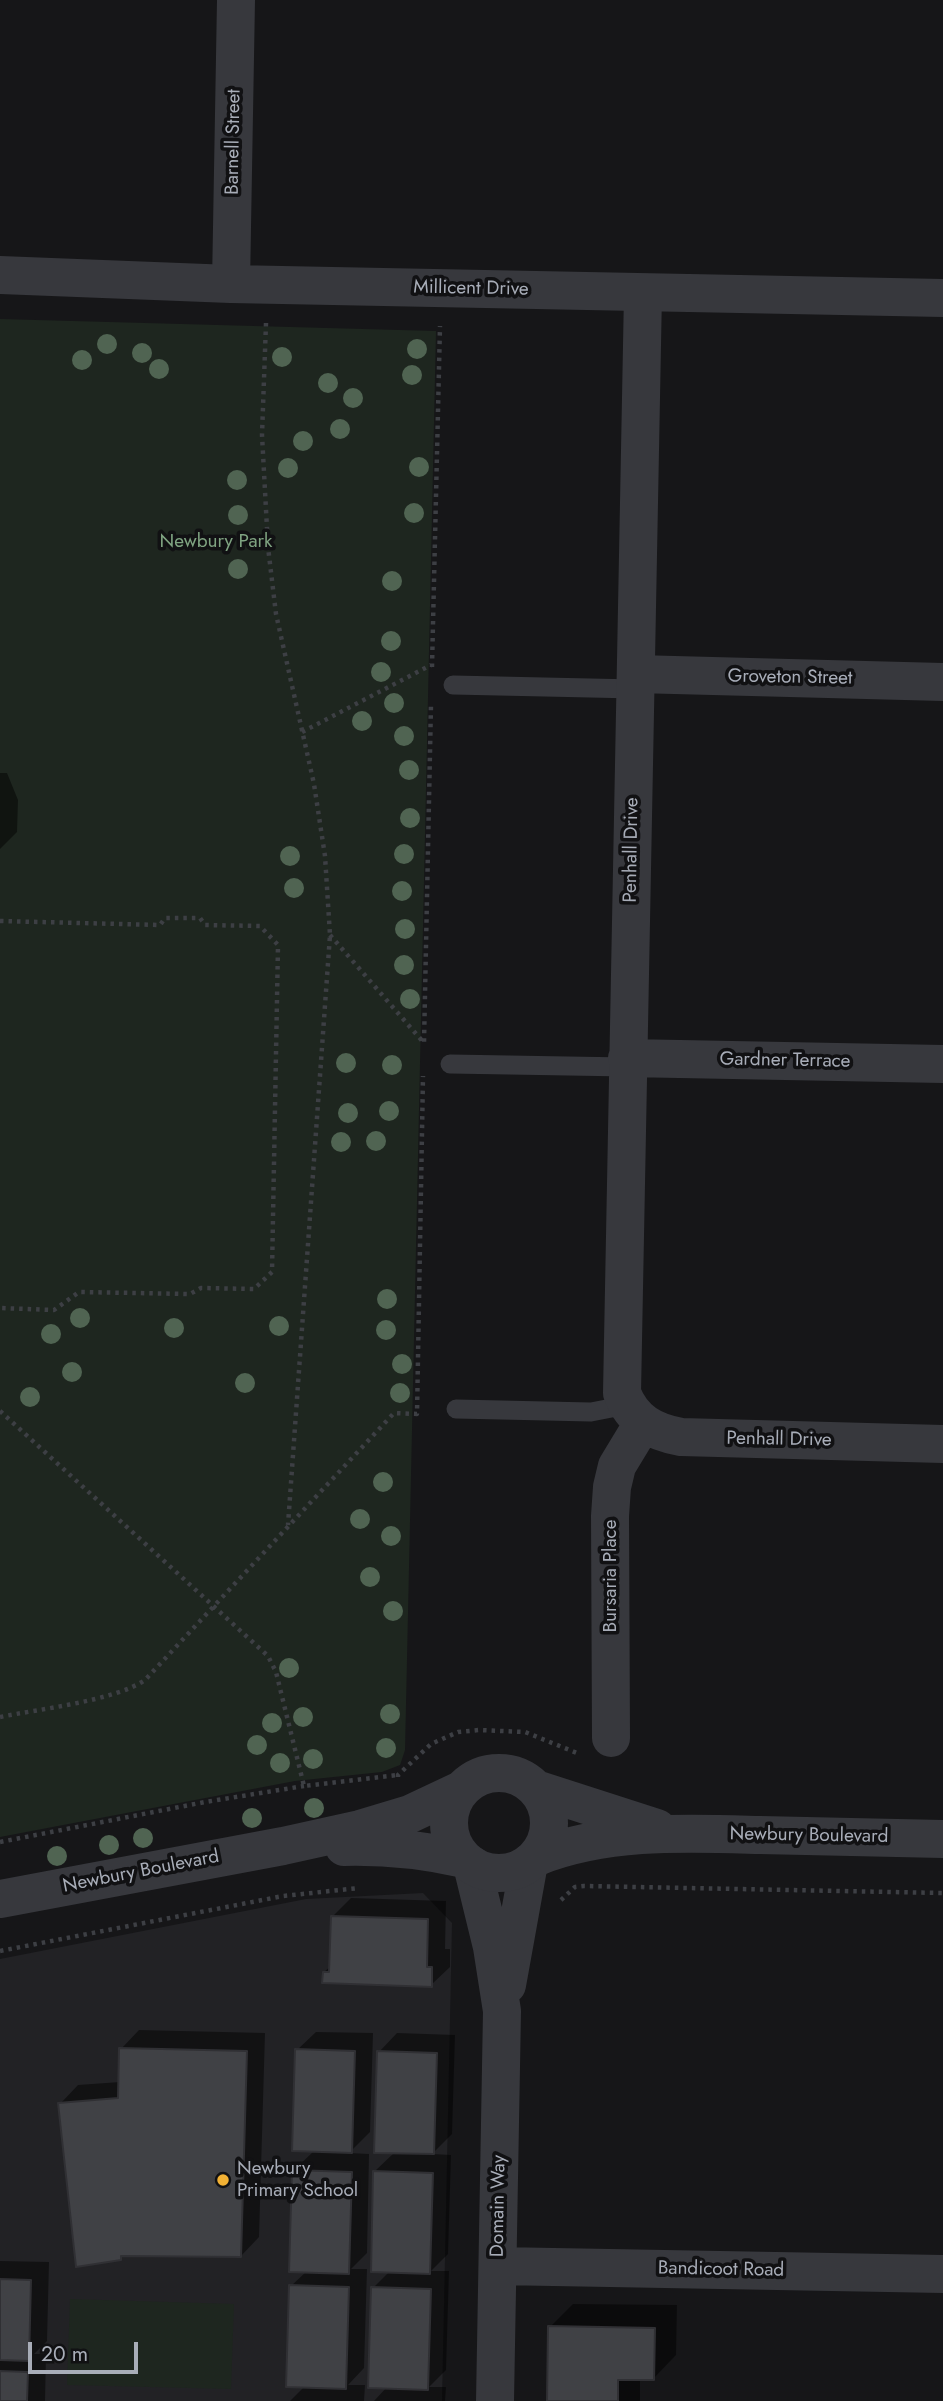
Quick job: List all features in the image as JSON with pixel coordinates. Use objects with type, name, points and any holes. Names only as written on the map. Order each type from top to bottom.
[{"type":"street","name":"Barnell Street","points":[[231,284],[236,0]]},
{"type":"street","name":"Millicent Drive","points":[[0,275],[231,284],[943,298]]},
{"type":"street","name":"Penhall Drive","points":[[643,293],[622,1393],[635,1414],[660,1433],[694,1438],[943,1444]]},
{"type":"street","name":"Groveton Street","points":[[636,682],[943,682]]},
{"type":"street","name":"Gardner Terrace","points":[[627,1063],[943,1064]]},
{"type":"street","name":"Bursaria Place","points":[[611,1738],[612,1487],[635,1414]]},
{"type":"street","points":[[498,1773],[515,1775],[536,1789],[547,1807],[549,1828],[547,1838],[533,1860],[511,1872],[501,1873],[490,1872],[468,1862],[453,1840],[449,1820],[451,1809],[461,1790],[482,1776],[498,1773]]},
{"type":"street","name":"Newbury Boulevard","points":[[536,1789],[676,1833]]},
{"type":"street","name":"Newbury Boulevard","points":[[0,1899],[283,1846],[386,1822],[461,1790]]},
{"type":"street","name":"Newbury Boulevard","points":[[533,1860],[555,1849],[606,1840],[676,1833],[943,1839]]},
{"type":"street","name":"Newbury Boulevard","points":[[283,1846],[380,1846],[432,1852],[468,1862]]},
{"type":"street","name":"Domain Way","points":[[502,2011],[533,1860]]},
{"type":"street","name":"Domain Way","points":[[468,1862],[492,1947],[502,2011],[495,2401]]},
{"type":"street","name":"Bandicoot Road","points":[[498,2266],[943,2274]]},
{"type":"lane","name":"Groveton Street","points":[[453,685],[636,682]]},
{"type":"lane","name":"Gardner Terrace","points":[[450,1064],[627,1063]]},
{"type":"lane","points":[[456,1409],[635,1414]]},
{"type":"path","points":[[279,324],[266,323],[262,435],[264,487],[276,614],[314,784],[325,856],[330,936],[288,1525]]},
{"type":"path","points":[[427,326],[440,327],[432,676]]},
{"type":"path","points":[[302,732],[432,664]]},
{"type":"path","points":[[424,1055],[431,700]]},
{"type":"path","points":[[0,921],[160,925],[165,918],[200,918],[205,925],[260,926],[278,945],[272,1272],[254,1289],[201,1288],[190,1294],[79,1292],[54,1310],[0,1308]]},
{"type":"path","points":[[330,936],[424,1043]]},
{"type":"path","points":[[0,1717],[105,1696],[145,1680],[394,1413],[418,1414],[424,1067]]},
{"type":"path","points":[[0,1411],[268,1656],[276,1672],[304,1786]]},
{"type":"path","points":[[0,1842],[205,1802],[304,1786],[398,1775]]},
{"type":"path","points":[[584,1886],[943,1893]]},
{"type":"path","points":[[0,1951],[283,1896],[363,1888]]},
{"type":"shaded area","name":"Newbury Primary School","points":[[423,1893],[452,1923],[442,2401],[0,2401],[0,1959],[306,1899]]},
{"type":"green space","name":"Newbury Park","points":[[0,319],[436,331],[405,1750],[400,1765],[382,1772],[295,1781],[0,1837]]},
{"type":"green space","points":[[70,2299],[234,2304],[231,2389],[67,2385]]},
{"type":"building","points":[[331,1916],[428,1919],[427,1967],[432,1967],[432,1987],[322,1983],[323,1972],[329,1972]]},
{"type":"building","points":[[119,2048],[247,2051],[241,2257],[121,2256],[121,2260],[76,2267],[58,2103],[118,2098]]},
{"type":"building","points":[[295,2049],[355,2051],[352,2153],[292,2151]]},
{"type":"building","points":[[377,2051],[437,2053],[434,2154],[374,2153]]},
{"type":"building","points":[[292,2170],[352,2172],[349,2274],[289,2272]]},
{"type":"building","points":[[373,2171],[433,2173],[430,2274],[371,2272]]},
{"type":"building","points":[[0,2279],[31,2280],[29,2361],[0,2360]]},
{"type":"building","points":[[289,2285],[349,2287],[346,2389],[286,2387]]},
{"type":"building","points":[[371,2287],[431,2289],[428,2390],[368,2388]]},
{"type":"building","points":[[548,2326],[655,2328],[654,2380],[618,2380],[618,2401],[547,2401]]},
{"type":"building","points":[[0,2371],[28,2372],[27,2401],[0,2401]]},
{"type":"place","name":"Newbury Primary School","points":[[223,2180]]}]
